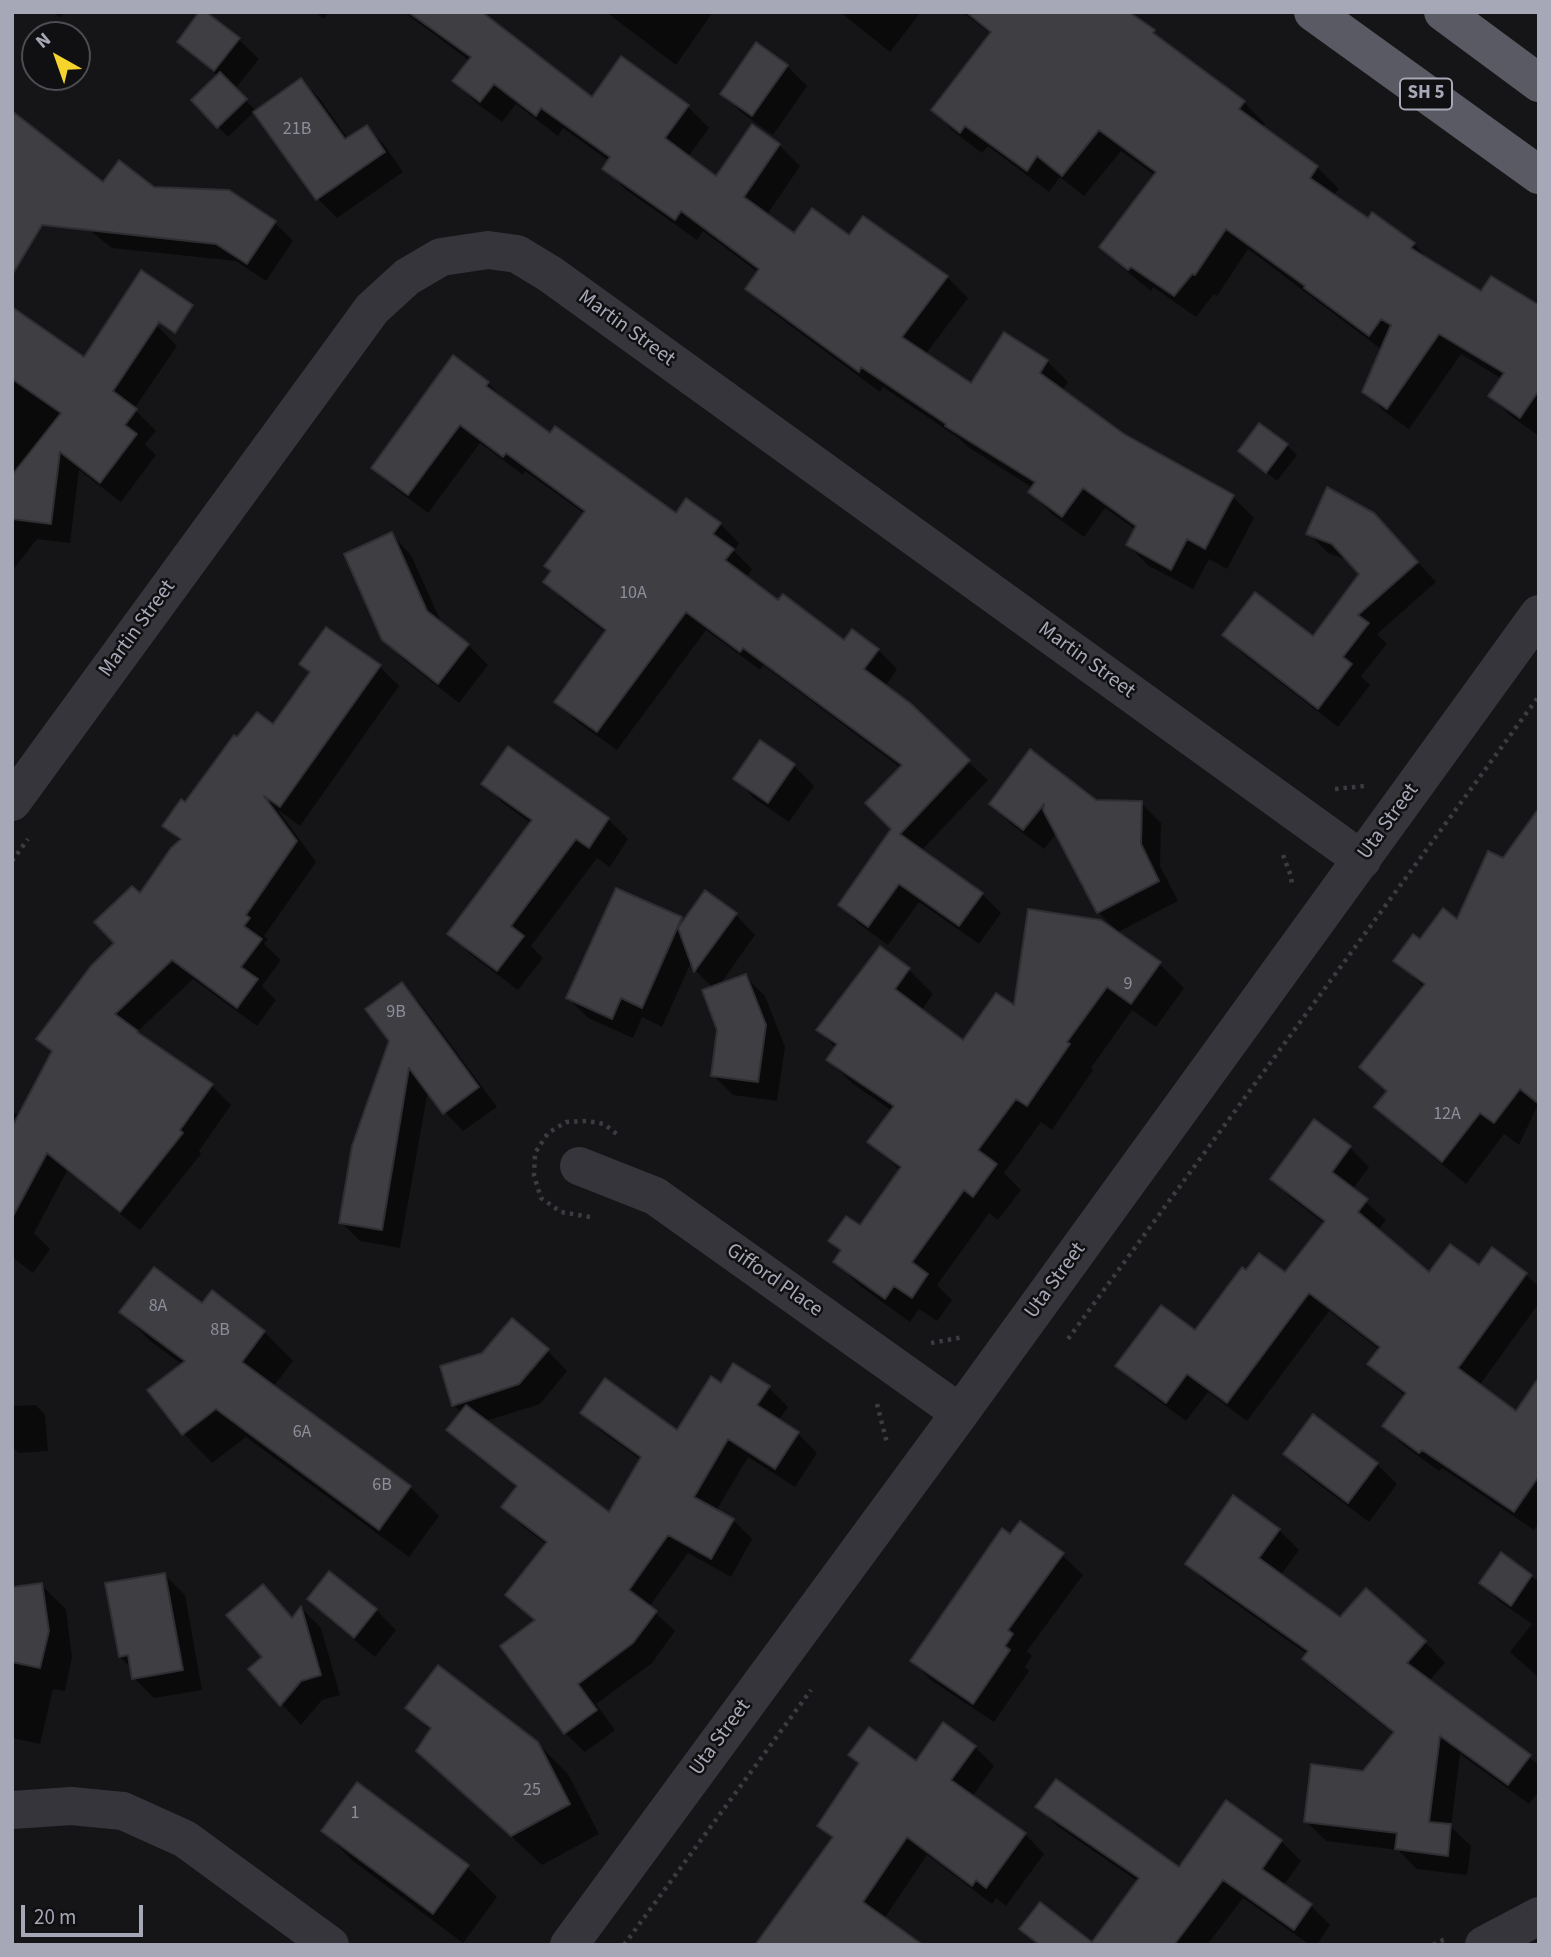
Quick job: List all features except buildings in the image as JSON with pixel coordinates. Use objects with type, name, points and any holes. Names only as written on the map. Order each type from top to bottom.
[{"type":"highway","name":"SH 5","points":[[1313,12],[1539,175]]},
{"type":"highway","points":[[1443,12],[1539,83]]},
{"type":"street","name":"Martin Street","points":[[12,802],[372,309],[407,277],[441,257],[488,250],[517,254],[550,274],[1362,860]]},
{"type":"street","name":"Uta Street","points":[[569,1945],[960,1413],[1539,614]]},
{"type":"street","name":"Gifford Place","points":[[579,1166],[655,1196],[960,1413]]},
{"type":"street","points":[[12,1810],[71,1806],[124,1811],[184,1839],[330,1945]]},
{"type":"street","points":[[1484,1945],[1539,1916]]},
{"type":"path","points":[[1061,1348],[1539,696]]},
{"type":"path","points":[[1334,789],[1368,786]]},
{"type":"path","points":[[12,862],[29,839]]},
{"type":"path","points":[[1281,851],[1291,876],[1292,892]]},
{"type":"path","points":[[624,1945],[814,1686]]}]
